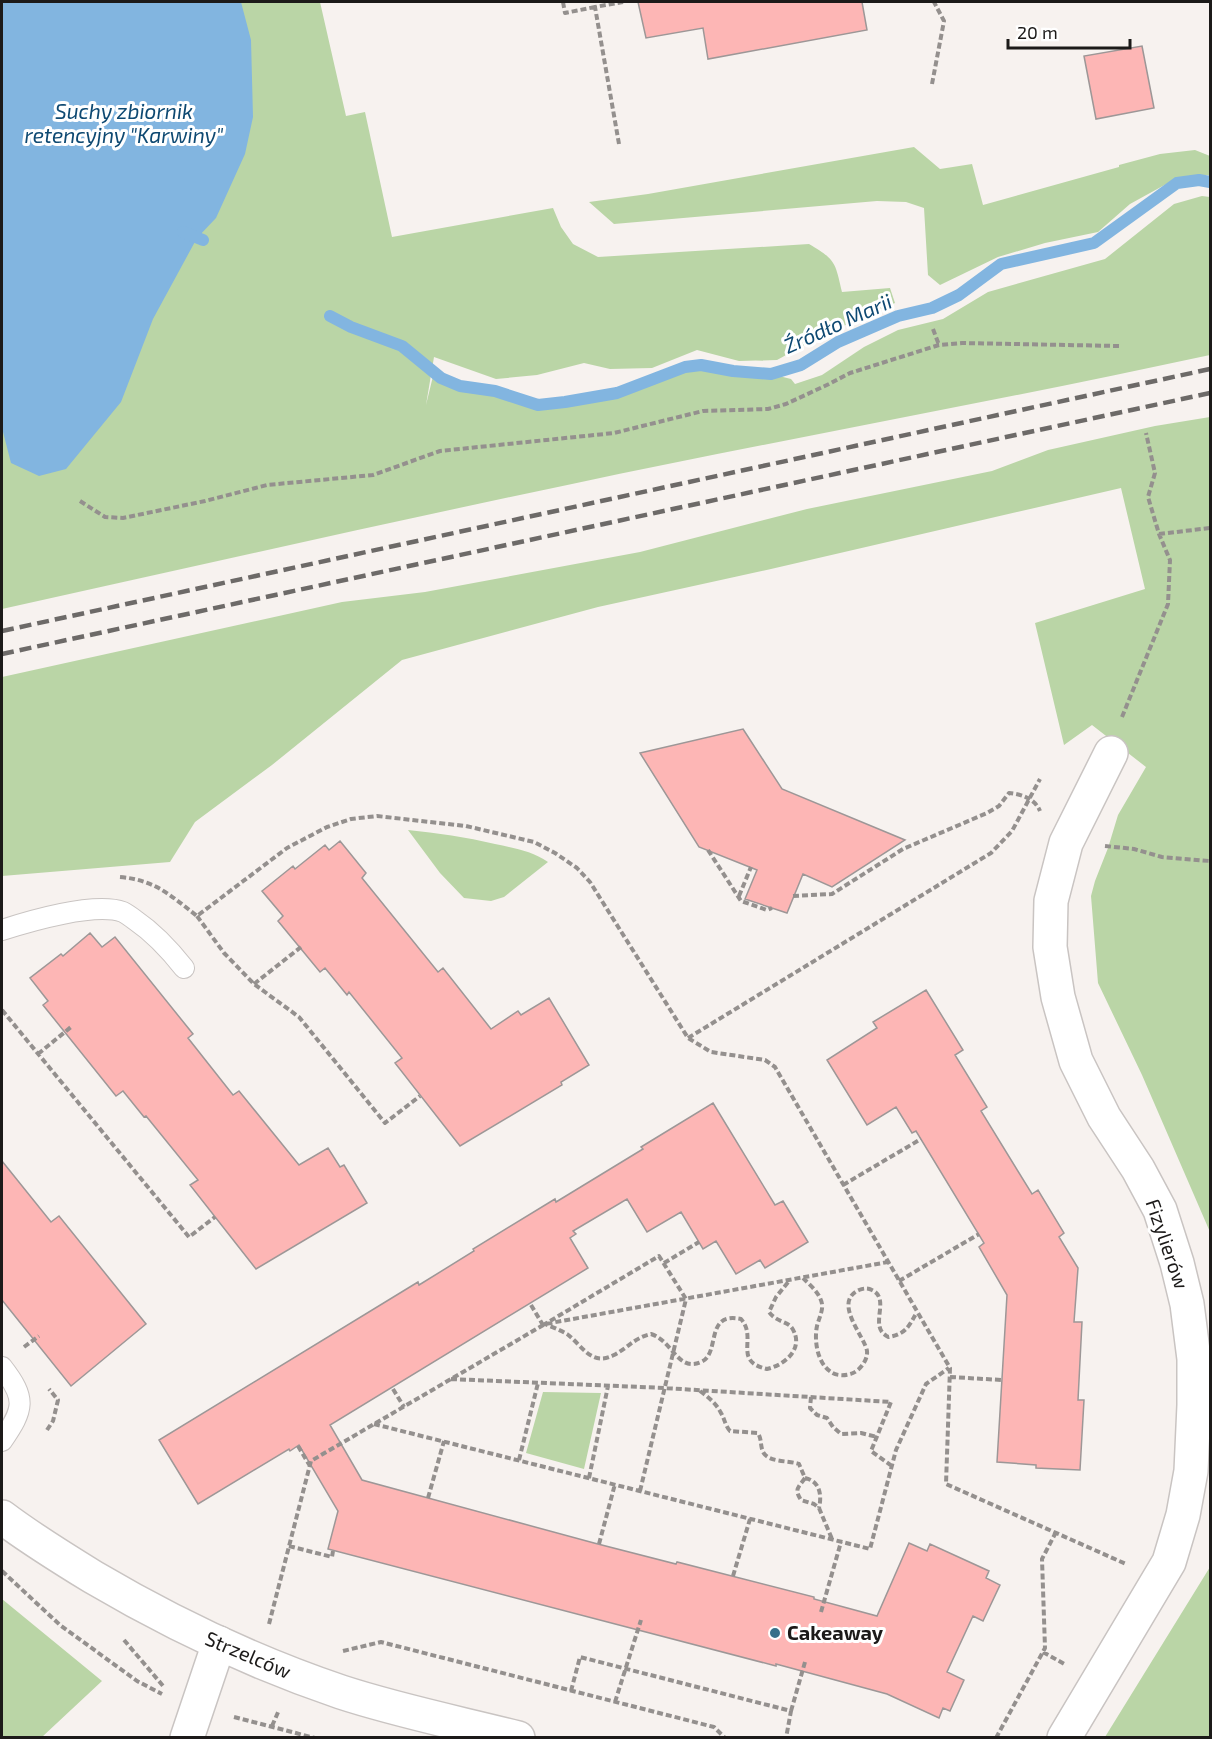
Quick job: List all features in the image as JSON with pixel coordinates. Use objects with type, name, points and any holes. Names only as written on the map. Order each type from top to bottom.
[{"type":"street","name":"Fizylierów","points":[[1064,1737],[1169,1562],[1183,1515],[1191,1471],[1194,1359],[1187,1304],[1174,1252],[1160,1210],[1104,1117],[1076,1060],[1058,997],[1050,947],[1051,901],[1066,843],[1111,753]]},
{"type":"street","name":"Strzelców","points":[[2,1517],[49,1551],[168,1620],[294,1675],[419,1715],[518,1737]]},
{"type":"street","points":[[192,1723],[219,1642]]},
{"type":"lane","points":[[2,930],[29,921],[92,909],[123,912],[146,927],[184,968]]},
{"type":"lane","points":[[2,1367],[20,1397],[17,1418],[2,1441]]},
{"type":"path","points":[[563,2],[565,13],[623,2]]},
{"type":"path","points":[[932,84],[944,21],[934,2]]},
{"type":"path","points":[[595,7],[619,144]]},
{"type":"path","points":[[933,330],[939,345]]},
{"type":"path","points":[[81,501],[105,517],[123,518],[267,485],[373,475],[440,451],[614,433],[703,411],[768,409],[786,404],[850,373],[939,345],[962,343],[1119,346]]},
{"type":"path","points":[[1111,753],[1113,739],[1168,603],[1170,560],[1159,534],[1148,497],[1155,473],[1146,432]]},
{"type":"path","points":[[1159,534],[1210,528]]},
{"type":"path","points":[[688,1038],[991,853],[1012,831],[1040,779]]},
{"type":"path","points":[[793,896],[832,894],[903,849],[987,813],[999,806],[1009,793],[1030,799],[1038,807],[1041,815]]},
{"type":"path","points":[[196,916],[287,848],[327,827],[351,819],[377,816],[466,826],[534,842],[577,868],[590,882],[688,1038],[711,1052],[765,1060],[774,1066],[950,1368],[946,1484],[1128,1565],[1124,1574]]},
{"type":"path","points":[[1066,843],[1134,849],[1162,857],[1210,861]]},
{"type":"path","points":[[708,850],[741,901],[767,910],[772,908]]},
{"type":"path","points":[[738,897],[751,867]]},
{"type":"path","points":[[115,877],[134,878],[160,887],[196,916],[224,953],[254,984],[299,1017],[385,1123],[420,1096]]},
{"type":"path","points":[[254,984],[301,947]]},
{"type":"path","points":[[2,1010],[189,1237],[215,1217]]},
{"type":"path","points":[[38,1054],[71,1027]]},
{"type":"path","points":[[843,1185],[921,1139]]},
{"type":"path","points":[[899,1281],[979,1234]]},
{"type":"path","points":[[664,1263],[699,1242]]},
{"type":"path","points":[[267,1634],[311,1461],[659,1256],[686,1299],[640,1491]]},
{"type":"path","points":[[544,1325],[888,1262]]},
{"type":"path","points":[[802,1278],[820,1296],[822,1305],[816,1337],[818,1352],[831,1372],[841,1375],[860,1369],[866,1358],[867,1350],[850,1318],[850,1299],[855,1292],[870,1288],[876,1292],[880,1300],[879,1325],[882,1332],[889,1337],[900,1335],[917,1312]]},
{"type":"path","points":[[531,1305],[544,1325],[566,1333],[585,1353],[595,1358],[611,1357],[633,1340],[651,1334],[664,1341],[686,1364],[700,1363],[710,1354],[718,1325],[726,1320],[741,1319],[748,1331],[747,1356],[753,1364],[767,1369],[784,1363],[794,1350],[796,1342],[790,1325],[773,1318],[769,1312],[776,1297],[791,1280]]},
{"type":"path","points":[[19,1352],[39,1335]]},
{"type":"path","points":[[374,1424],[870,1549],[896,1450],[926,1384],[950,1368]]},
{"type":"path","points":[[950,1377],[1002,1380]]},
{"type":"path","points":[[451,1379],[664,1388],[891,1402],[871,1451],[892,1466]]},
{"type":"path","points":[[519,1460],[538,1383]]},
{"type":"path","points":[[589,1478],[608,1386]]},
{"type":"path","points":[[393,1389],[404,1407]]},
{"type":"path","points":[[699,1390],[720,1410],[725,1425],[730,1431],[758,1434],[762,1440],[764,1455],[772,1459],[799,1464],[805,1478]]},
{"type":"path","points":[[811,1397],[810,1408],[817,1415],[827,1418],[841,1434],[861,1433],[877,1437]]},
{"type":"path","points":[[428,1498],[444,1441]]},
{"type":"path","points":[[298,1446],[309,1466]]},
{"type":"path","points":[[805,1478],[797,1489],[797,1494],[801,1500],[819,1508],[832,1539]]},
{"type":"path","points":[[805,1478],[816,1483],[821,1498],[819,1508]]},
{"type":"path","points":[[599,1544],[615,1485]]},
{"type":"path","points":[[734,1576],[750,1519]]},
{"type":"path","points":[[996,1737],[1046,1648],[1042,1559],[1055,1534]]},
{"type":"path","points":[[821,1612],[841,1542]]},
{"type":"path","points":[[289,1546],[332,1557],[333,1551]]},
{"type":"path","points":[[2,1572],[60,1625],[137,1681],[176,1701],[192,1723],[315,1737]]},
{"type":"path","points":[[615,1702],[641,1620]]},
{"type":"path","points":[[335,1653],[381,1642],[714,1727],[725,1737]]},
{"type":"path","points":[[1043,1652],[1072,1670]]},
{"type":"path","points":[[571,1691],[580,1657],[791,1711]]},
{"type":"path","points":[[786,1737],[805,1662]]},
{"type":"green space","points":[[2,2],[320,2],[346,116],[365,112],[392,237],[553,208],[561,227],[573,244],[598,257],[809,244],[825,254],[833,263],[842,292],[890,288],[895,303],[821,336],[777,360],[739,361],[697,350],[652,368],[610,369],[584,363],[537,375],[496,379],[434,357],[426,405],[434,372],[441,378],[460,386],[495,391],[538,405],[617,393],[685,367],[701,365],[733,371],[771,374],[791,379],[795,384],[822,375],[864,347],[898,330],[943,319],[988,292],[1105,259],[1174,204],[1202,196],[1210,197],[1210,355],[572,484],[2,609]]},
{"type":"green space","points":[[914,147],[940,169],[972,164],[983,205],[1160,154],[1195,150],[1210,156],[1210,176],[1185,177],[1170,182],[1130,204],[1098,232],[1045,243],[998,257],[940,285],[928,275],[924,208],[906,202],[877,201],[614,224],[589,202],[648,194]]},
{"type":"green space","points":[[1210,417],[1210,1232],[1142,1075],[1098,983],[1091,896],[1118,815],[1146,767],[1092,725],[1064,745],[1035,623],[1145,589],[1121,488],[598,607],[402,660],[272,765],[195,822],[170,862],[2,876],[2,677],[342,602],[425,592],[640,552],[807,509],[992,471],[1048,450],[1155,426]]},
{"type":"green space","points":[[408,830],[462,837],[509,847],[548,862],[504,897],[491,901],[464,898],[440,873]]},
{"type":"green space","points":[[543,1392],[601,1393],[584,1469],[526,1453]]},
{"type":"green space","points":[[1210,1567],[1210,1737],[1105,1737]]},
{"type":"green space","points":[[2,1599],[102,1681],[42,1737],[2,1737]]},
{"type":"water","name":"Suchy zbiornik retencyjny \"Karwiny\"","points":[[2,2],[241,2],[251,40],[253,117],[245,154],[216,218],[197,238],[153,319],[121,402],[66,469],[39,476],[11,463],[2,428]]},
{"type":"building","points":[[638,2],[862,2],[867,30],[708,59],[703,28],[646,38]]},
{"type":"building","points":[[1142,46],[1154,108],[1096,119],[1084,56]]},
{"type":"building","points":[[743,729],[782,789],[905,840],[832,887],[803,874],[787,913],[745,899],[757,870],[699,847],[640,753]]},
{"type":"building","points":[[340,841],[366,873],[362,878],[438,972],[443,968],[491,1029],[518,1011],[521,1015],[549,998],[589,1065],[561,1082],[562,1085],[460,1146],[395,1063],[402,1058],[349,992],[347,995],[325,968],[320,972],[278,921],[283,916],[262,891],[293,866],[295,869],[325,845],[329,850]]},
{"type":"building","points":[[90,933],[102,947],[115,937],[193,1034],[188,1038],[233,1095],[239,1091],[299,1165],[328,1148],[340,1167],[344,1165],[367,1203],[256,1269],[190,1185],[198,1180],[123,1091],[116,1096],[43,1005],[48,1001],[30,978],[61,954],[63,956]]},
{"type":"building","points":[[926,990],[963,1050],[955,1055],[987,1107],[981,1111],[1032,1194],[1038,1190],[1064,1233],[1059,1237],[1078,1268],[1074,1322],[1082,1322],[1078,1400],[1084,1400],[1080,1470],[1036,1468],[1036,1465],[997,1462],[1007,1295],[979,1247],[984,1243],[916,1131],[912,1133],[896,1107],[867,1125],[827,1060],[877,1028],[873,1022]]},
{"type":"building","points":[[713,1103],[775,1205],[783,1201],[808,1242],[765,1268],[760,1260],[736,1274],[716,1241],[703,1249],[681,1212],[647,1232],[627,1199],[573,1231],[576,1234],[570,1238],[588,1268],[330,1425],[362,1480],[594,1543],[814,1597],[814,1599],[877,1616],[909,1543],[927,1551],[930,1544],[989,1571],[986,1578],[1000,1585],[983,1621],[973,1616],[947,1672],[964,1680],[950,1711],[943,1708],[939,1718],[887,1694],[328,1549],[338,1511],[299,1445],[198,1504],[159,1440],[418,1282],[419,1285],[555,1199],[556,1202]]},
{"type":"building","points":[[2,1161],[51,1222],[59,1216],[146,1324],[71,1386],[2,1300]]},
{"type":"waterway","name":"Źródło Marii","points":[[330,316],[351,327],[402,346],[441,378],[460,386],[495,391],[538,405],[617,393],[685,367],[701,365],[733,371],[771,374],[801,365],[838,342],[898,316],[932,308],[959,295],[1001,264],[1094,243],[1177,183],[1199,180],[1210,182]]},
{"type":"waterway","name":"Źródło Marii","points":[[183,232],[203,240]]},
{"type":"railway","points":[[2,631],[1210,369]]},
{"type":"railway","points":[[2,654],[1210,393]]},
{"type":"place","name":"Cakeaway","points":[[775,1633]]}]
